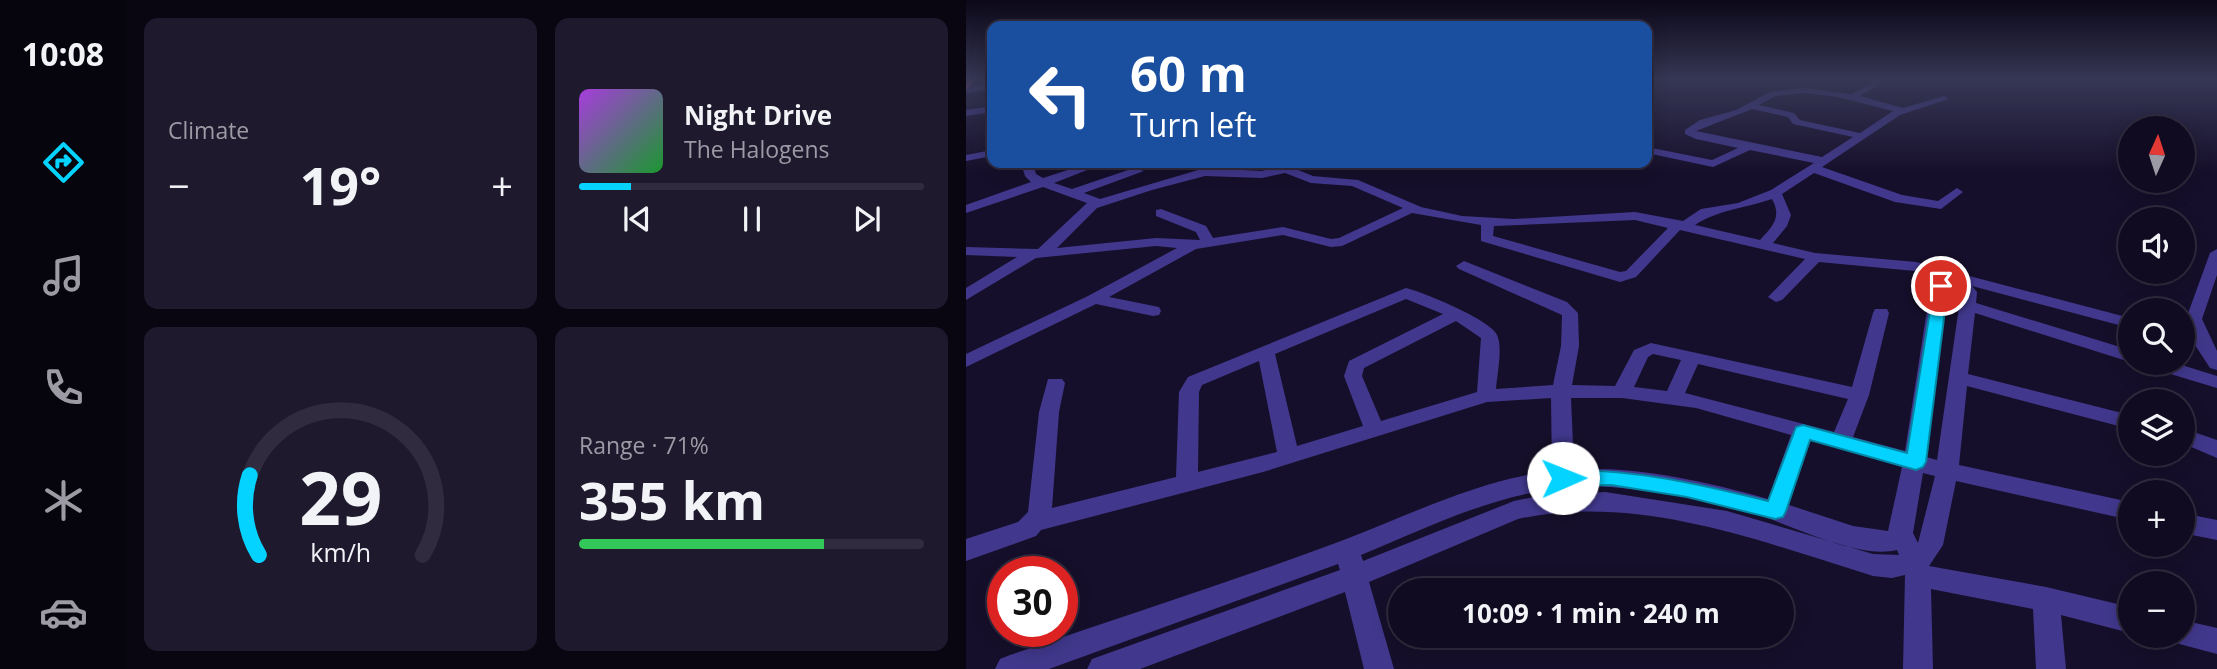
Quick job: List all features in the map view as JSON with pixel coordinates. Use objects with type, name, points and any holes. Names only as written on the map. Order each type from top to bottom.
[{"type":"street","points":[[1741,111],[1701,124],[1689,132],[1700,137],[1750,146],[1818,165],[1899,200],[1941,205],[1958,192]]},
{"type":"street","points":[[1774,111],[1791,115],[1797,122],[1861,136]]},
{"type":"street","points":[[1489,222],[1486,238],[1620,277],[1631,274],[1682,225],[1706,212],[1741,206],[1775,193],[1902,111]]},
{"type":"street","points":[[1652,151],[1713,164],[1750,146]]},
{"type":"street","points":[[966,158],[987,154]]},
{"type":"street","points":[[966,295],[1037,254],[1095,200],[1040,182],[1031,176],[1029,168]]},
{"type":"street","points":[[966,209],[1083,168]]},
{"type":"street","points":[[1091,206],[1205,172],[1228,171],[1264,176],[1290,168]]},
{"type":"street","points":[[1287,170],[1311,179],[1354,183],[1415,208],[1462,220],[1529,223],[1627,216],[1682,225],[1815,257],[1916,267],[2118,320]]},
{"type":"street","points":[[1073,192],[1138,171]]},
{"type":"street","points":[[1764,245],[1784,219],[1784,208],[1775,193]]},
{"type":"street","points":[[966,360],[1094,299],[1192,245],[1208,240],[1283,231],[1331,243],[1342,242],[1403,211],[1415,208]]},
{"type":"street","points":[[1161,213],[1201,229],[1208,240]]},
{"type":"street","points":[[966,251],[1037,254],[1157,242],[1192,245]]},
{"type":"street","points":[[2217,253],[2194,319],[2210,344],[2217,364]]},
{"type":"street","points":[[1776,297],[1815,257]]},
{"type":"street","points":[[1464,266],[1567,309],[1571,318],[1570,346],[1561,391],[1563,478]]},
{"type":"street","points":[[1010,669],[1347,550],[1504,488],[1563,478],[1611,477],[1687,489],[1775,511],[1866,540],[1894,541],[1902,533],[1916,462],[1941,286],[1952,285],[1965,288],[1969,292],[1968,306],[1947,471],[1931,544],[1917,568]]},
{"type":"street","points":[[1187,482],[1191,386],[1203,377],[1406,293],[1484,328],[1490,338],[1486,396]]},
{"type":"street","points":[[1094,299],[1153,311]]},
{"type":"street","points":[[1968,306],[2118,352]]},
{"type":"street","points":[[1840,443],[1859,394],[1881,313]]},
{"type":"street","points":[[1374,429],[1353,376],[1356,365],[1457,314]]},
{"type":"street","points":[[1622,392],[1644,350],[1658,349],[1859,394]]},
{"type":"street","points":[[1266,353],[1289,456]]},
{"type":"street","points":[[1674,397],[1692,356]]},
{"type":"street","points":[[2194,375],[2217,382]]},
{"type":"street","points":[[1959,378],[2118,419]]},
{"type":"street","points":[[966,550],[1027,529],[1040,516],[1049,412],[1055,383]]},
{"type":"street","points":[[1035,522],[1289,456],[1486,396],[1561,391],[1622,392],[1674,397],[1716,405],[1840,443],[1947,471],[2118,508]]},
{"type":"street","points":[[1775,511],[1803,431]]},
{"type":"street","points":[[2195,439],[2217,450]]},
{"type":"street","points":[[1102,669],[1353,577],[1514,510],[1573,501],[1605,501],[1727,521],[1873,565],[1917,568],[2118,617]]},
{"type":"street","points":[[2195,526],[2217,530]]},
{"type":"street","points":[[1902,533],[1917,568],[1918,669]]},
{"type":"street","points":[[1347,550],[1378,669]]},
{"type":"street","points":[[2046,599],[2050,669]]},
{"type":"street","points":[[2195,636],[2217,642]]},
{"type":"route","points":[[1563,478],[1611,477],[1687,489],[1775,511],[1803,431],[1916,462],[1938,291],[1941,286]]}]
